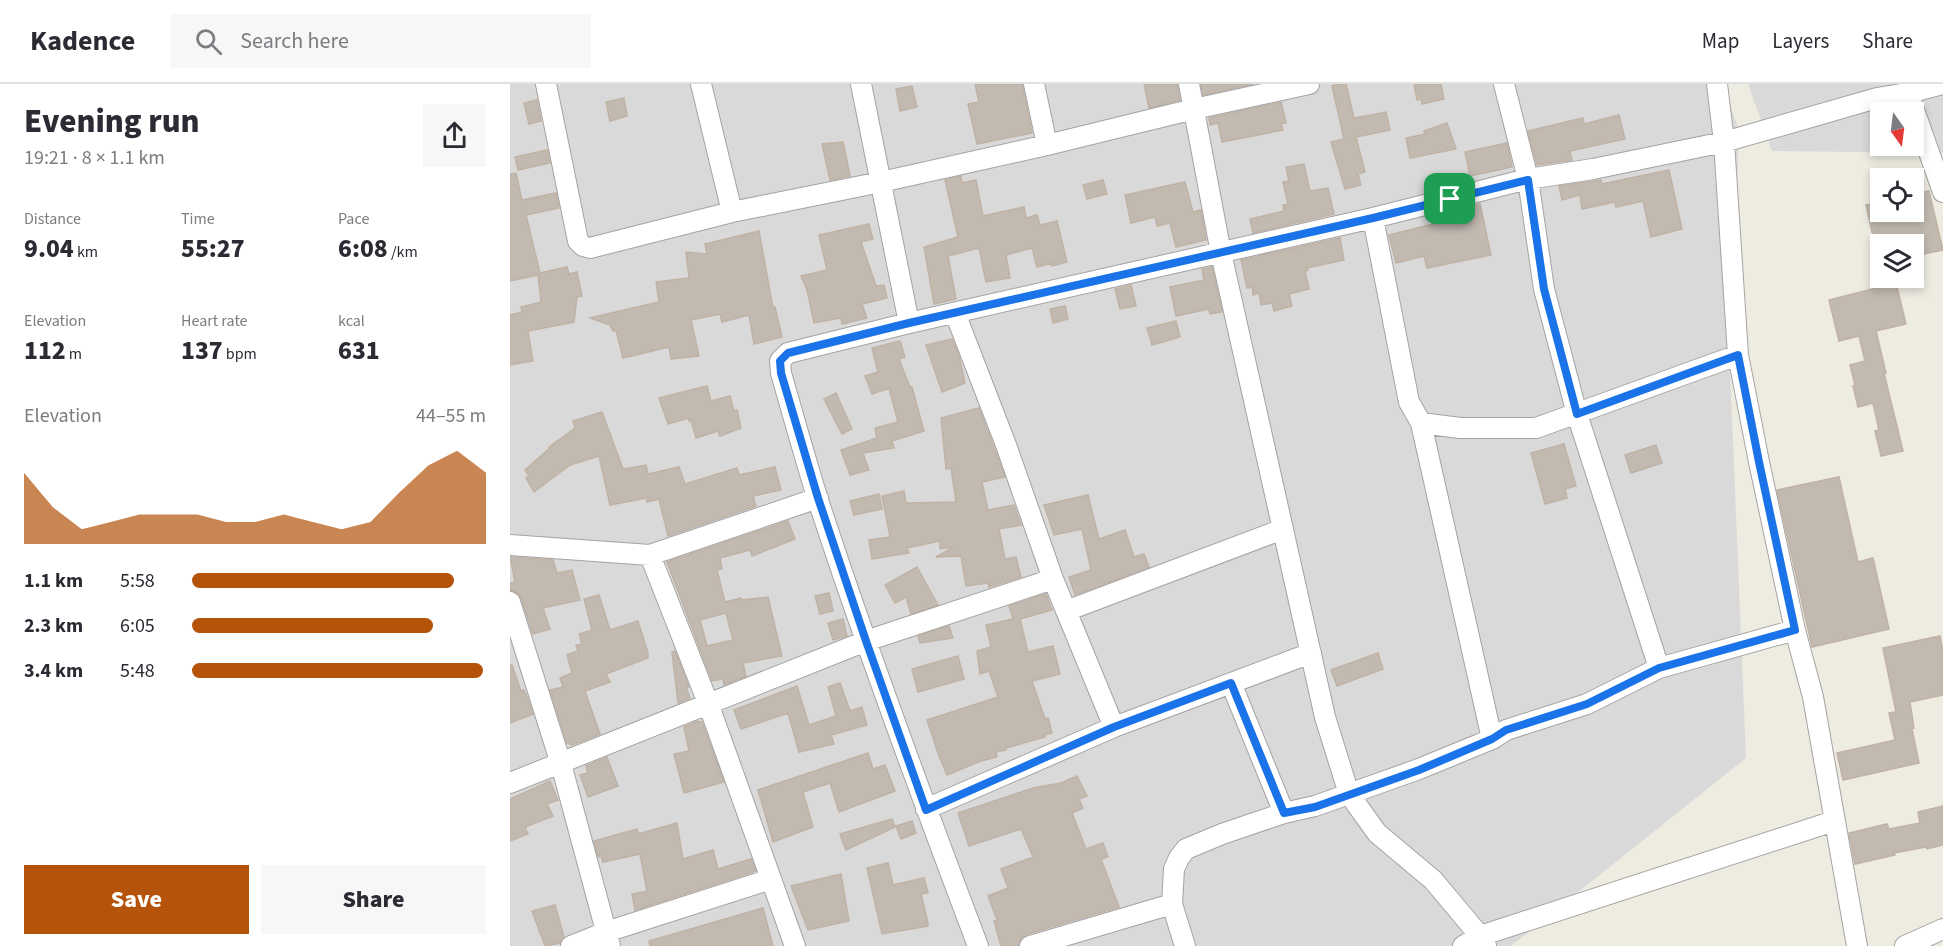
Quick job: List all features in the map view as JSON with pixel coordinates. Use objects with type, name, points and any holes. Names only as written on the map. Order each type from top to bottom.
[{"type":"street","points":[[546,84],[578,241],[590,248],[732,213],[1047,145],[1309,84]]},
{"type":"street","points":[[701,84],[732,213]]},
{"type":"street","points":[[861,84],[909,323]]},
{"type":"street","points":[[1034,84],[1047,145]]},
{"type":"street","points":[[1189,84],[1221,253],[1325,717],[1349,794],[1377,833],[1433,880],[1476,943],[1834,821]]},
{"type":"street","points":[[1504,84],[1528,180],[1544,289],[1577,414],[1659,668]]},
{"type":"street","points":[[1717,84],[1725,142],[1738,355],[1795,630],[1814,697],[1857,946]]},
{"type":"street","points":[[978,946],[926,810],[818,498],[781,373],[780,361],[788,353],[1528,180],[1725,142],[1875,91],[1908,93],[1943,84]]},
{"type":"street","points":[[1908,93],[1943,192]]},
{"type":"street","points":[[1373,218],[1410,402],[1422,423],[1492,739]]},
{"type":"street","points":[[955,313],[1006,445],[1053,579],[1114,727]]},
{"type":"street","points":[[1422,423],[1460,428],[1536,428],[1738,355]]},
{"type":"street","points":[[510,545],[650,555],[818,498]]},
{"type":"street","points":[[1066,611],[1283,529]]},
{"type":"street","points":[[650,555],[708,703],[795,946]]},
{"type":"street","points":[[510,783],[866,641],[1053,579]]},
{"type":"street","points":[[510,602],[561,764],[608,939]]},
{"type":"street","points":[[1185,946],[1173,904],[1174,869],[1186,849],[1222,834],[1284,813],[1315,807],[1419,770],[1492,739],[1506,730],[1587,704],[1659,668],[1795,630]]},
{"type":"street","points":[[926,810],[1114,727],[1311,653]]},
{"type":"street","points":[[1231,683],[1284,813]]},
{"type":"street","points":[[571,946],[608,939],[771,879]]},
{"type":"street","points":[[1030,946],[1173,904]]},
{"type":"street","points":[[1905,946],[1943,929]]},
{"type":"shaded area","points":[[510,84],[1722,84],[1739,130],[1730,370],[1746,758],[1511,946],[510,946]]},
{"type":"shaded area","points":[[1748,84],[1943,84],[1943,153],[1924,153],[1924,102],[1870,102],[1870,152],[1772,151]]},
{"type":"building","points":[[975,84],[1022,84],[1032,133],[977,144],[968,104],[979,102]]},
{"type":"building","points":[[1144,84],[1177,84],[1180,100],[1149,108]]},
{"type":"building","points":[[1201,84],[1253,84],[1203,95]]},
{"type":"building","points":[[1346,84],[1354,118],[1386,112],[1390,130],[1356,137],[1365,172],[1358,174],[1361,185],[1345,189],[1331,142],[1344,139],[1332,86]]},
{"type":"building","points":[[1414,84],[1441,84],[1444,99],[1422,104],[1421,99],[1417,100]]},
{"type":"building","points":[[912,86],[917,107],[900,111],[896,89]]},
{"type":"building","points":[[624,98],[627,116],[610,121],[606,102]]},
{"type":"building","points":[[537,100],[541,121],[529,124],[524,103]]},
{"type":"building","points":[[1281,102],[1286,123],[1281,124],[1283,130],[1222,142],[1218,123],[1210,125],[1209,118]]},
{"type":"building","points":[[1619,115],[1625,139],[1570,151],[1572,160],[1537,165],[1528,131],[1583,118],[1584,124]]},
{"type":"building","points":[[1447,123],[1456,149],[1410,158],[1406,138],[1425,134],[1424,131]]},
{"type":"building","points":[[843,142],[850,176],[830,180],[822,144]]},
{"type":"building","points":[[1507,143],[1512,167],[1470,176],[1465,152]]},
{"type":"building","points":[[547,150],[550,163],[518,170],[515,157]]},
{"type":"building","points":[[1304,164],[1310,191],[1328,188],[1334,214],[1253,233],[1250,219],[1284,211],[1283,205],[1288,204],[1283,182],[1289,181],[1286,167]]},
{"type":"building","points":[[1669,170],[1682,229],[1651,237],[1643,201],[1616,207],[1615,202],[1582,209],[1580,195],[1562,200],[1559,186],[1601,180],[1602,184]]},
{"type":"building","points":[[516,173],[522,200],[556,193],[559,208],[526,215],[540,273],[567,267],[569,274],[577,272],[582,296],[577,297],[574,322],[528,331],[533,361],[510,365],[510,315],[522,312],[521,307],[541,302],[538,275],[510,281],[510,174]]},
{"type":"building","points":[[961,176],[962,183],[976,180],[983,216],[1024,207],[1026,218],[1037,215],[1040,225],[1057,221],[1067,262],[1037,267],[1032,248],[1006,255],[1010,278],[986,282],[979,248],[948,256],[956,299],[934,304],[924,247],[958,237],[945,180]]},
{"type":"building","points":[[1103,180],[1107,194],[1087,199],[1083,185]]},
{"type":"building","points":[[1185,182],[1193,212],[1201,210],[1206,240],[1176,247],[1170,223],[1157,226],[1155,217],[1131,223],[1125,195]]},
{"type":"building","points":[[1929,191],[1943,250],[1924,254],[1924,234],[1873,234],[1866,205],[1870,204],[1870,222],[1924,222],[1924,192]]},
{"type":"building","points":[[1480,204],[1491,255],[1427,268],[1424,256],[1396,263],[1389,235],[1441,222],[1439,214]]},
{"type":"building","points":[[869,224],[873,239],[861,242],[876,286],[884,285],[887,298],[862,304],[867,318],[842,324],[841,318],[814,323],[807,290],[801,276],[827,270],[819,235]]},
{"type":"building","points":[[759,231],[773,308],[775,307],[782,337],[754,344],[749,315],[722,322],[720,314],[691,320],[699,356],[671,359],[669,347],[623,358],[616,330],[613,331],[610,325],[590,318],[659,302],[656,282],[689,278],[686,252],[707,254],[705,244]]},
{"type":"building","points":[[1340,238],[1344,260],[1307,268],[1308,270],[1305,271],[1309,289],[1289,294],[1292,306],[1274,311],[1272,303],[1261,305],[1259,293],[1253,295],[1252,287],[1247,288],[1241,260]]},
{"type":"building","points":[[1212,267],[1222,312],[1210,314],[1209,309],[1176,316],[1170,287],[1204,280],[1202,269]]},
{"type":"building","points":[[1131,285],[1136,306],[1120,309],[1115,289]]},
{"type":"building","points":[[1876,288],[1897,288],[1906,324],[1876,331],[1903,451],[1881,456],[1875,431],[1879,430],[1873,403],[1858,407],[1853,386],[1855,385],[1850,365],[1865,361],[1859,336],[1839,341],[1829,300]]},
{"type":"building","points":[[1065,306],[1068,319],[1053,323],[1050,309]]},
{"type":"building","points":[[1176,321],[1180,337],[1152,345],[1147,328]]},
{"type":"building","points":[[952,339],[959,356],[965,383],[942,392],[926,345]]},
{"type":"building","points":[[900,341],[905,357],[899,359],[910,387],[912,387],[924,431],[892,441],[894,448],[863,453],[869,470],[850,475],[841,450],[877,438],[875,428],[898,422],[889,388],[872,394],[865,376],[878,372],[872,348]]},
{"type":"building","points":[[707,386],[711,401],[730,396],[734,411],[737,410],[741,428],[720,436],[718,431],[696,438],[689,418],[668,424],[659,398]]},
{"type":"building","points":[[836,393],[852,429],[842,434],[824,399]]},
{"type":"building","points":[[979,408],[1005,477],[982,482],[988,510],[1014,505],[1021,525],[999,529],[1005,559],[1016,557],[1021,577],[989,587],[988,583],[966,586],[961,556],[936,557],[954,547],[940,549],[940,541],[907,548],[909,553],[872,559],[869,540],[890,537],[882,496],[904,491],[906,503],[956,502],[951,468],[946,469],[941,418]]},
{"type":"building","points":[[602,412],[623,469],[646,465],[648,474],[679,467],[685,484],[737,468],[739,475],[775,467],[781,490],[753,496],[756,506],[668,536],[659,499],[647,502],[646,498],[610,505],[599,456],[570,465],[534,492],[526,478],[529,476],[525,470],[549,447],[575,428],[573,421]]},
{"type":"building","points":[[1564,444],[1576,486],[1565,489],[1567,498],[1545,504],[1531,453]]},
{"type":"building","points":[[1656,445],[1662,463],[1631,473],[1625,455]]},
{"type":"building","points":[[1839,477],[1858,562],[1873,558],[1889,629],[1812,647],[1777,490]]},
{"type":"building","points":[[879,494],[882,509],[854,515],[850,501]]},
{"type":"building","points":[[1088,495],[1099,539],[1125,530],[1134,557],[1144,554],[1149,567],[1075,595],[1069,577],[1091,570],[1082,529],[1054,535],[1044,505]]},
{"type":"building","points":[[788,521],[795,539],[752,556],[750,550],[720,558],[722,569],[717,570],[725,602],[741,598],[741,600],[768,597],[782,656],[743,663],[746,676],[724,685],[723,679],[712,681],[667,562]],"holes":[[[726,613],[733,640],[707,646],[700,620]]]},
{"type":"building","points":[[510,557],[553,560],[557,573],[572,570],[580,600],[543,608],[550,629],[533,634],[521,598],[518,593],[510,590],[510,583],[515,582]]},
{"type":"building","points":[[917,567],[938,605],[911,614],[906,597],[895,603],[885,585]]},
{"type":"building","points":[[829,593],[833,611],[820,614],[815,596]]},
{"type":"building","points":[[1046,594],[1052,610],[1020,619],[1028,652],[1053,646],[1060,674],[1032,681],[1052,733],[996,752],[997,757],[947,775],[927,720],[998,697],[989,671],[980,674],[977,651],[991,647],[986,625],[1013,619],[1009,606]]},
{"type":"building","points":[[599,595],[610,630],[638,621],[648,658],[606,674],[610,682],[585,691],[600,734],[572,745],[567,743],[550,690],[563,687],[560,678],[572,673],[567,655],[578,651],[576,645],[582,644],[579,634],[592,630],[584,599]]},
{"type":"building","points":[[843,619],[847,636],[833,640],[828,623]]},
{"type":"building","points":[[949,626],[953,638],[920,643],[918,636]]},
{"type":"building","points":[[1940,636],[1943,652],[1943,695],[1910,702],[1914,728],[1912,729],[1919,763],[1843,780],[1837,753],[1895,740],[1889,713],[1896,712],[1883,648]]},
{"type":"building","points":[[675,651],[689,687],[686,687],[690,698],[678,703],[672,652]]},
{"type":"building","points":[[1378,653],[1383,669],[1337,686],[1331,670]]},
{"type":"building","points":[[958,656],[964,679],[918,692],[912,669]]},
{"type":"building","points":[[510,665],[512,665],[521,691],[524,690],[533,714],[510,723]]},
{"type":"building","points":[[840,683],[850,711],[862,707],[867,725],[831,735],[834,744],[799,752],[788,713],[741,729],[734,710],[797,686],[809,725],[836,716],[828,687]]},
{"type":"building","points":[[698,721],[702,722],[724,782],[684,793],[674,754],[689,751],[684,727]]},
{"type":"building","points":[[868,753],[873,769],[885,765],[895,791],[839,812],[830,783],[803,792],[813,827],[773,842],[758,790]]},
{"type":"building","points":[[607,757],[618,786],[588,797],[580,775],[588,773],[586,766]]},
{"type":"building","points":[[1077,776],[1087,796],[1079,799],[1083,808],[1072,813],[1086,849],[1103,843],[1108,857],[1101,859],[1119,907],[1027,934],[1021,938],[1018,946],[1001,946],[994,921],[997,920],[988,896],[1008,888],[1001,869],[1033,857],[1021,829],[969,846],[958,813],[1033,788],[1061,783]]},
{"type":"building","points":[[550,781],[558,800],[547,804],[553,816],[525,827],[528,834],[510,841],[510,799]]},
{"type":"building","points":[[1943,806],[1943,845],[1894,853],[1895,855],[1855,864],[1849,833],[1887,824],[1889,829],[1920,823],[1918,812]]},
{"type":"building","points":[[892,819],[895,827],[846,850],[840,834]]},
{"type":"building","points":[[912,821],[916,833],[901,839],[896,826]]},
{"type":"building","points":[[677,823],[683,859],[713,850],[718,869],[751,859],[756,871],[635,910],[632,894],[647,891],[640,854],[603,862],[601,856],[598,857],[594,841],[637,829],[638,834]]},
{"type":"building","points":[[888,863],[893,885],[924,878],[928,893],[921,894],[928,926],[882,934],[867,868]]},
{"type":"building","points":[[841,874],[849,921],[808,930],[791,886]]},
{"type":"building","points":[[555,905],[564,937],[560,943],[545,946],[532,911]]},
{"type":"building","points":[[763,908],[773,946],[650,946],[649,941]]},
{"type":"route","points":[[1528,180],[1544,289],[1577,414],[1738,355],[1795,630],[1659,668],[1587,704],[1506,730],[1492,739],[1419,770],[1315,807],[1284,813],[1231,683],[1114,727],[926,810],[818,498],[781,373],[780,361],[788,353],[909,323],[1450,199],[1528,180]]}]
